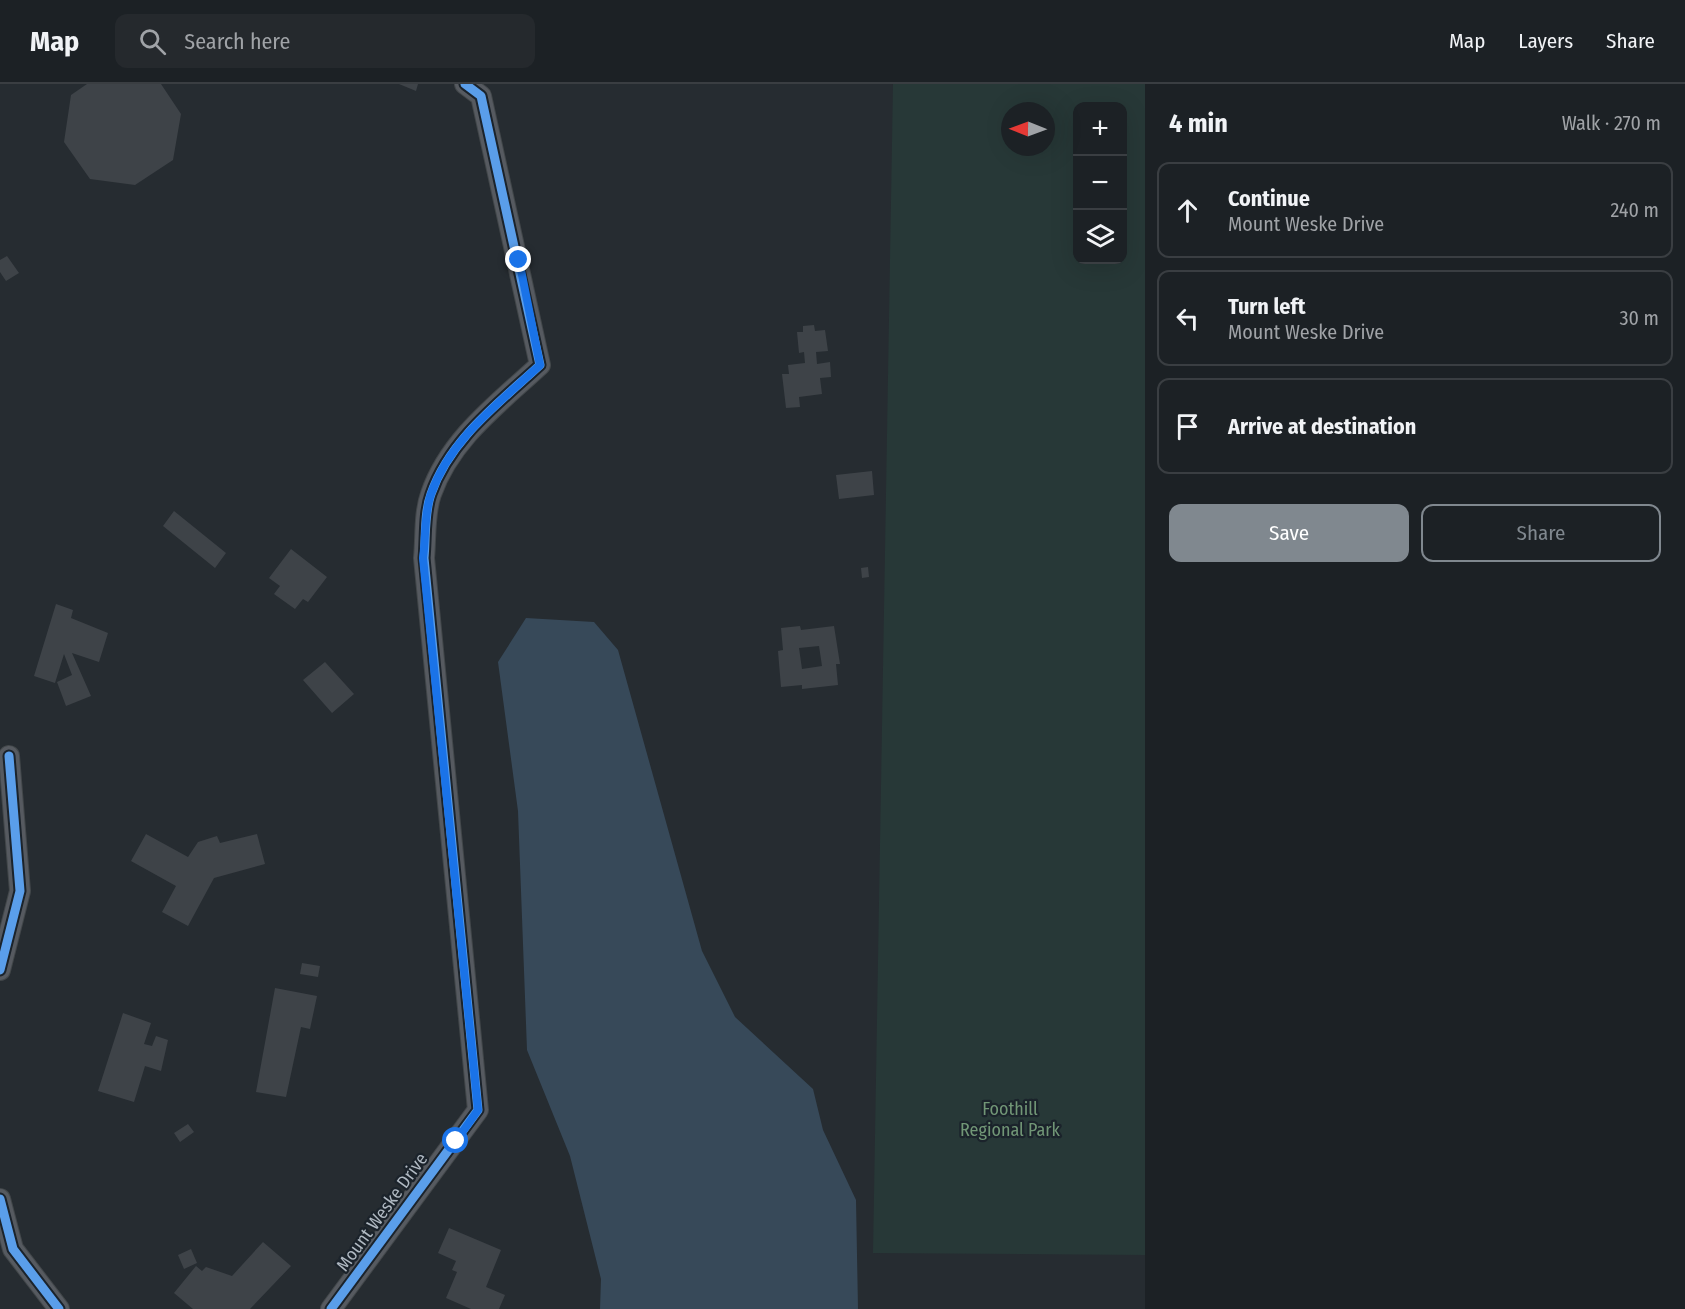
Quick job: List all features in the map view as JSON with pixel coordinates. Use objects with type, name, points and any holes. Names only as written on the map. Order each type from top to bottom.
[{"type":"street","name":"Mount Weske Drive","points":[[332,1309],[478,1110],[423,558],[430,495],[448,461],[472,426],[540,365],[481,96],[465,84]]},
{"type":"street","points":[[0,970],[20,891],[9,756]]},
{"type":"street","points":[[0,1199],[13,1249],[59,1309]]},
{"type":"green space","name":"Foothill Regional Park","points":[[893,84],[1145,84],[1145,1255],[873,1253]]},
{"type":"water","points":[[526,618],[594,622],[618,650],[702,951],[735,1017],[813,1089],[823,1130],[856,1200],[858,1309],[600,1309],[601,1279],[570,1156],[527,1050],[518,811],[498,662]]},
{"type":"building","points":[[87,84],[161,84],[181,114],[173,160],[135,185],[90,179],[64,142],[71,95]]},
{"type":"building","points":[[399,84],[418,84],[416,91]]},
{"type":"building","points":[[7,256],[19,273],[6,281],[0,272],[0,260]]},
{"type":"building","points":[[814,325],[815,331],[825,330],[828,351],[816,352],[817,364],[830,362],[831,377],[820,378],[822,394],[799,397],[800,407],[786,408],[782,374],[789,374],[788,365],[805,363],[804,352],[799,353],[797,332],[803,332],[803,326]]},
{"type":"building","points":[[872,471],[874,495],[839,499],[836,475]]},
{"type":"building","points":[[174,511],[226,553],[215,568],[163,526]]},
{"type":"building","points":[[291,549],[327,577],[308,602],[303,599],[295,609],[274,594],[280,586],[269,578]]},
{"type":"building","points":[[868,567],[869,577],[862,578],[861,568]]},
{"type":"building","points":[[56,604],[73,610],[71,618],[108,633],[99,662],[72,653],[91,696],[66,706],[57,682],[72,675],[64,654],[55,683],[34,676]]},
{"type":"building","points":[[800,626],[801,630],[834,626],[840,664],[836,664],[838,685],[802,689],[802,685],[781,687],[778,651],[783,650],[781,628]],"holes":[[[819,646],[822,666],[802,669],[799,648]]]},
{"type":"building","points":[[325,662],[354,694],[332,713],[303,680]]},
{"type":"building","points":[[146,834],[188,857],[198,842],[217,836],[220,843],[257,834],[265,864],[214,878],[188,926],[162,912],[176,886],[131,861]]},
{"type":"building","points":[[302,963],[320,966],[318,977],[300,974]]},
{"type":"building","points":[[275,988],[317,996],[310,1029],[301,1027],[286,1097],[256,1092]]},
{"type":"building","points":[[123,1013],[151,1023],[144,1044],[152,1046],[156,1036],[168,1040],[161,1071],[145,1066],[134,1102],[98,1091]]},
{"type":"building","points":[[188,1124],[194,1132],[180,1142],[174,1133]]},
{"type":"building","points":[[449,1228],[501,1250],[486,1287],[505,1295],[499,1309],[471,1309],[446,1298],[457,1272],[452,1270],[456,1261],[438,1253]]},
{"type":"building","points":[[263,1242],[291,1266],[250,1309],[193,1309],[174,1293],[196,1266],[202,1271],[206,1267],[232,1276]]},
{"type":"building","points":[[191,1249],[197,1263],[184,1269],[178,1255]]},
{"type":"cycle path","points":[[331,1309],[478,1110],[424,558],[426,517],[431,494],[450,456],[477,423],[540,365],[481,96],[465,84]]},
{"type":"cycle path","points":[[0,970],[20,891],[9,756]]},
{"type":"cycle path","points":[[0,1199],[13,1249],[59,1309]]},
{"type":"route","points":[[456,1141],[478,1110],[423,558],[430,495],[448,461],[472,426],[540,365],[519,260]]}]
